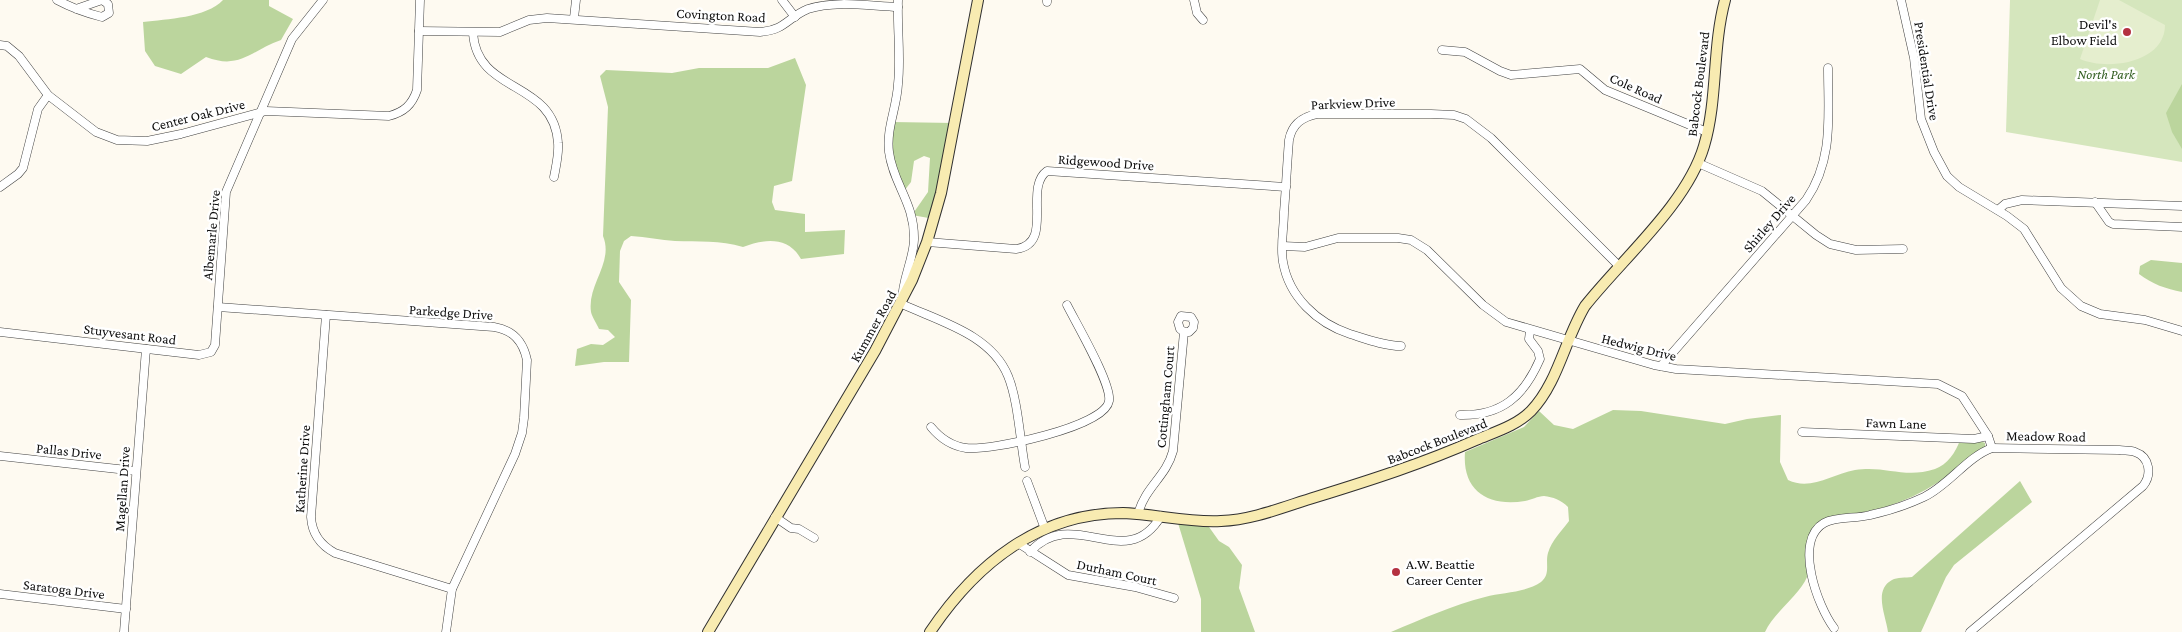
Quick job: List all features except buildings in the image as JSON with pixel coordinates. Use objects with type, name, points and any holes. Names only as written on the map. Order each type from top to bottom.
[{"type":"main road","name":"Kummer Road","points":[[708,632],[902,304],[927,242],[944,179],[978,0]]},
{"type":"main road","name":"Babcock Boulevard","points":[[930,632],[963,588],[995,559],[1018,543],[1045,529],[1096,515],[1138,514],[1212,522],[1248,517],[1422,463],[1520,420],[1538,402],[1554,373],[1585,306],[1676,200],[1698,163],[1707,132],[1722,1]]},
{"type":"street","points":[[57,0],[76,9]]},
{"type":"street","name":"Center Oak Drive","points":[[259,112],[292,39],[323,0]]},
{"type":"street","name":"Center Oak Drive","points":[[0,45],[7,46],[20,56],[48,95],[96,132],[117,140],[147,141],[181,134],[259,112],[389,116],[402,111],[411,103],[417,90],[420,0]]},
{"type":"street","points":[[574,18],[576,0]]},
{"type":"street","points":[[782,0],[795,17]]},
{"type":"street","points":[[1194,0],[1197,13],[1204,20]]},
{"type":"street","name":"Presidential Drive","points":[[1901,0],[1914,58],[1919,111],[1942,169],[1952,180],[2024,229],[2061,288],[2080,306],[2100,314],[2145,320],[2182,331]]},
{"type":"street","name":"Covington Road","points":[[420,31],[500,32],[528,20],[574,18],[760,32],[779,28],[810,8],[826,4],[898,4]]},
{"type":"street","points":[[898,4],[899,84],[889,137],[889,152],[912,215],[914,240],[902,286],[902,304],[972,337],[992,351],[1008,377],[1025,467]]},
{"type":"street","points":[[473,33],[475,49],[484,66],[536,99],[549,114],[558,144],[554,177]]},
{"type":"street","name":"Cole Road","points":[[1442,50],[1465,52],[1511,75],[1580,69],[1600,86],[1614,94],[1707,132]]},
{"type":"street","name":"Shirley Drive","points":[[1661,366],[1811,192],[1826,158],[1828,138],[1828,68]]},
{"type":"street","points":[[0,187],[16,177],[23,168],[38,109],[48,95]]},
{"type":"street","name":"Albemarle Drive","points":[[218,307],[226,192],[259,112]]},
{"type":"street","name":"Parkview Drive","points":[[1401,346],[1388,345],[1349,334],[1319,319],[1300,300],[1291,284],[1282,260],[1290,134],[1296,124],[1306,117],[1317,114],[1454,115],[1472,122],[1619,266]]},
{"type":"street","points":[[1698,163],[1762,192],[1816,235],[1835,246],[1856,250],[1903,249]]},
{"type":"street","name":"Ridgewood Drive","points":[[927,242],[1016,249],[1028,245],[1032,241],[1035,232],[1039,184],[1044,173],[1047,171],[1286,187]]},
{"type":"street","points":[[1998,210],[2012,201],[2182,206]]},
{"type":"street","points":[[2095,202],[2113,224],[2182,227]]},
{"type":"street","name":"Hedwig Drive","points":[[1283,246],[1305,247],[1338,238],[1398,238],[1411,240],[1427,250],[1496,315],[1506,322],[1530,331],[1661,366],[1686,370],[1938,384],[1962,396],[1988,436],[1992,448]]},
{"type":"street","points":[[931,427],[942,438],[965,448],[974,449],[1053,435],[1104,411],[1109,402],[1105,381],[1066,305]]},
{"type":"street","name":"Parkedge Drive","points":[[218,307],[499,328],[515,336],[525,352],[527,367],[524,418],[519,445],[452,589],[446,632]]},
{"type":"street","name":"Stuyvesant Road","points":[[0,332],[146,349],[208,354],[215,345],[218,307]]},
{"type":"street","name":"Katherine Drive","points":[[326,315],[311,517],[315,536],[324,546],[335,553],[452,589]]},
{"type":"street","points":[[1460,415],[1480,414],[1491,411],[1508,404],[1521,392],[1540,359],[1538,351],[1529,339],[1530,331]]},
{"type":"street","name":"Cottingham Court","points":[[1138,514],[1145,494],[1166,469],[1174,451],[1184,332]]},
{"type":"street","name":"Magellan Drive","points":[[124,632],[146,349]]},
{"type":"street","name":"Fawn Lane","points":[[1802,432],[1974,439],[1988,436]]},
{"type":"street","name":"Meadow Road","points":[[1834,628],[1826,618],[1816,596],[1811,570],[1812,542],[1818,529],[1827,522],[1869,516],[1921,498],[1942,486],[1979,454],[1992,448],[2017,447],[2131,451],[2145,459],[2148,466],[2148,475],[2143,486],[1970,632]]},
{"type":"street","name":"Pallas Drive","points":[[0,456],[136,471]]},
{"type":"street","points":[[1027,481],[1045,529]]},
{"type":"street","name":"Durham Court","points":[[1030,552],[1045,540],[1059,534],[1070,533],[1124,542],[1147,534],[1154,528],[1161,516]]},
{"type":"street","points":[[775,517],[791,528],[800,529],[814,538]]},
{"type":"street","name":"Durham Court","points":[[1018,543],[1068,575],[1136,587],[1174,598]]},
{"type":"street","name":"Saratoga Drive","points":[[0,594],[126,609]]},
{"type":"green space","points":[[223,0],[269,0],[269,6],[293,19],[281,40],[245,58],[228,61],[206,57],[181,74],[155,66],[145,51],[143,22],[197,14],[207,11]]},
{"type":"green space","name":"North Park","points":[[2010,0],[2182,0],[2182,162],[2006,132]]},
{"type":"green space","name":"Devil's Elbow Field","points":[[2100,0],[2119,0],[2165,25],[2162,38],[2156,48],[2145,56],[2119,64],[2091,63],[2080,59]]},
{"type":"green space","points":[[795,58],[806,85],[792,181],[774,186],[772,202],[775,210],[805,214],[805,232],[845,230],[844,254],[801,259],[789,246],[775,241],[759,242],[743,247],[717,242],[675,241],[631,236],[624,241],[620,251],[619,282],[631,300],[629,362],[604,362],[575,366],[577,349],[591,344],[603,345],[615,337],[608,330],[599,329],[591,312],[593,292],[605,255],[603,236],[608,107],[600,76],[606,70],[672,73],[699,68],[768,68]]},
{"type":"green space","points":[[2182,84],[2182,149],[2172,132],[2166,113]]},
{"type":"green space","points":[[892,122],[954,123],[934,219],[912,215],[928,192],[930,158],[924,156],[914,161],[911,182],[904,191],[890,160]]},
{"type":"green space","points":[[2151,260],[2182,263],[2182,292],[2159,286],[2139,274],[2140,266]]},
{"type":"green space","points":[[1613,410],[1641,411],[1725,424],[1781,415],[1780,462],[1788,480],[1805,484],[1855,470],[1876,469],[1914,473],[1924,472],[1935,469],[1947,461],[1960,440],[1980,441],[1985,443],[1985,447],[1945,478],[1903,501],[1870,511],[1833,517],[1819,522],[1809,538],[1807,577],[1765,632],[1391,632],[1473,600],[1535,586],[1546,576],[1547,557],[1550,548],[1569,521],[1568,507],[1563,502],[1554,498],[1542,496],[1525,501],[1512,502],[1489,498],[1480,493],[1468,477],[1465,466],[1465,452],[1524,427],[1539,411],[1554,425],[1573,429]]},
{"type":"green space","points":[[2020,481],[2032,502],[1954,565],[1946,577],[1921,632],[1888,632],[1882,604],[1883,590],[1886,584],[1894,579],[1912,577]]},
{"type":"green space","points":[[1178,523],[1209,527],[1219,541],[1229,547],[1242,565],[1239,588],[1255,632],[1201,632],[1201,599]]},
{"type":"place","name":"Devil's Elbow Field","points":[[2127,32]]},
{"type":"place","name":"A.W. Beattie Career Center","points":[[1396,572]]}]
